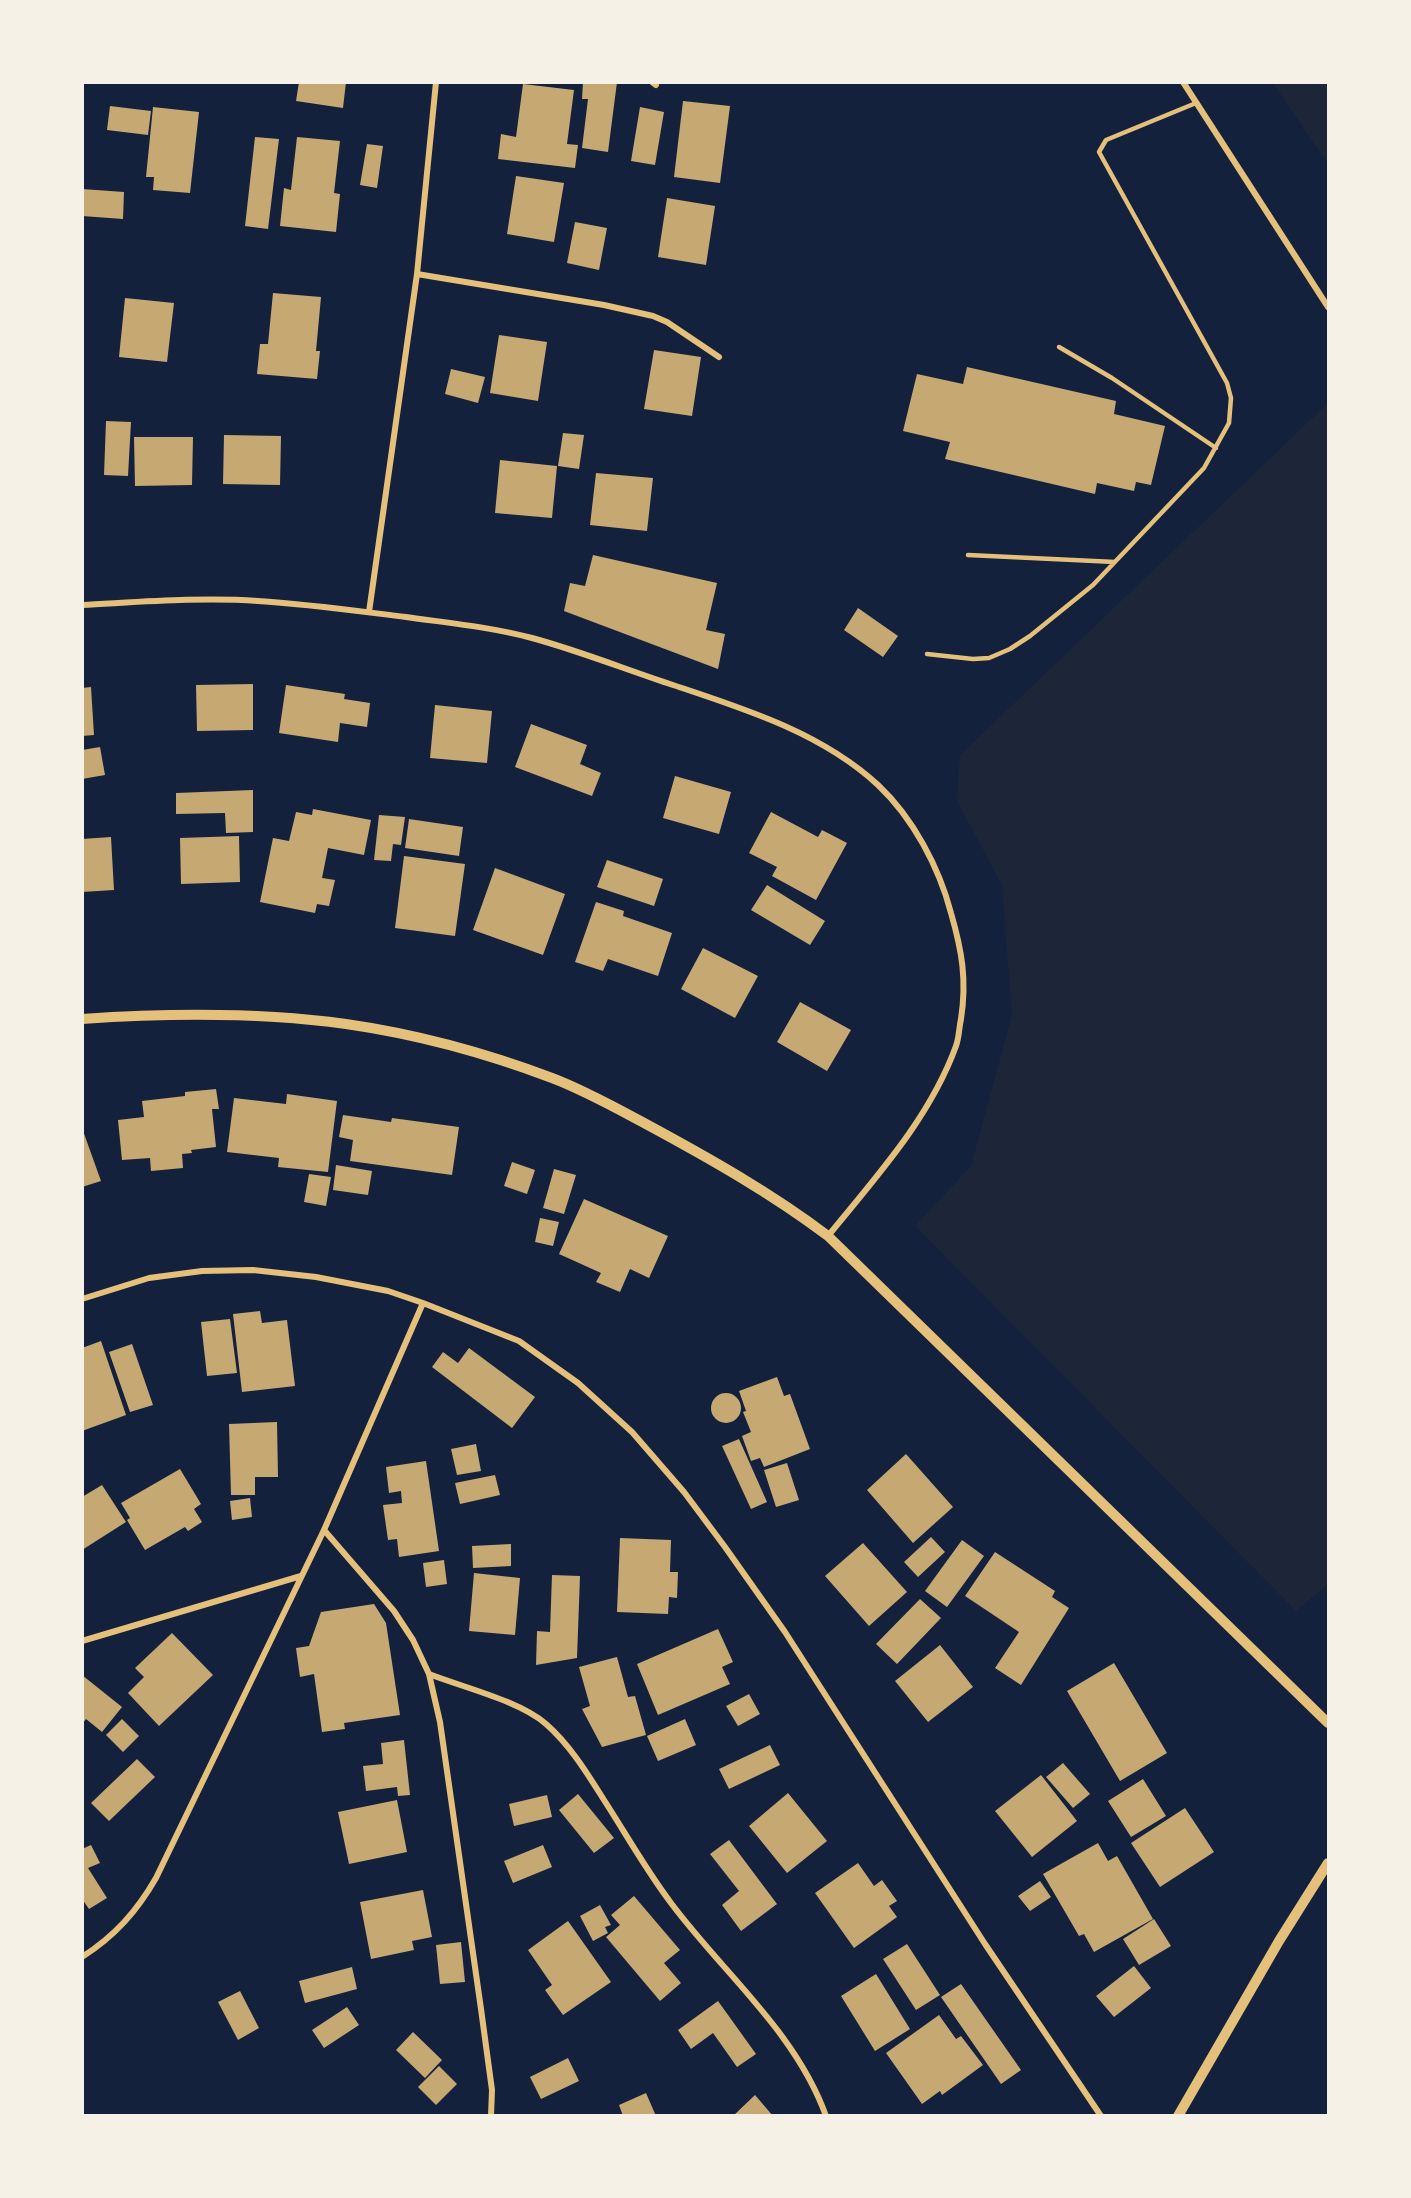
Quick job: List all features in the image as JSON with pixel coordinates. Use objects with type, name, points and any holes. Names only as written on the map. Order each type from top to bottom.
[{"type":"street","points":[[369,612],[417,274],[436,82]]},
{"type":"street","points":[[1183,82],[1329,307]]},
{"type":"street","points":[[417,274],[604,304],[653,316],[667,322],[719,357]]},
{"type":"street","points":[[82,605],[162,600],[256,601],[369,612],[482,627],[533,639],[735,705],[825,746],[857,767],[880,787],[900,810],[922,844],[945,892],[959,941],[965,991],[957,1043],[940,1082],[911,1131],[828,1236]]},
{"type":"street","points":[[82,1019],[171,1014],[229,1015],[345,1024],[385,1031],[473,1052],[554,1078],[709,1158],[788,1206],[828,1236],[1329,1723]]},
{"type":"street","points":[[82,1299],[149,1278],[202,1271],[253,1270],[326,1279],[388,1291],[519,1341],[578,1383],[632,1431],[684,1492],[785,1632],[985,1944],[1101,2115]]},
{"type":"street","points":[[82,1957],[114,1934],[141,1904],[156,1878],[324,1530],[423,1303]]},
{"type":"street","points":[[324,1530],[394,1611],[413,1640],[429,1674],[440,1722],[492,2090],[491,2115]]},
{"type":"street","points":[[82,1641],[301,1576]]},
{"type":"street","points":[[429,1674],[530,1712],[566,1744],[672,1904],[786,2042],[811,2080],[826,2115]]},
{"type":"street","points":[[1182,2114],[1279,1941],[1329,1863]]},
{"type":"lane","points":[[927,654],[973,659],[989,658],[1010,649],[1030,636],[1093,585],[1204,468],[1229,423],[1231,398],[1227,383],[1099,152],[1106,140],[1196,103]]},
{"type":"lane","points":[[1059,347],[1112,378],[1216,448]]},
{"type":"lane","points":[[968,555],[1114,562]]},
{"type":"shaded area","points":[[1273,83],[1328,83],[1328,164]]},
{"type":"shaded area","points":[[1328,403],[1328,1584],[1296,1611],[915,1226],[971,1166],[1012,1015],[1002,885],[957,801],[960,755]]},
{"type":"building","points":[[299,82],[346,82],[343,108],[296,101]]},
{"type":"building","points":[[583,82],[617,82],[608,152],[582,148],[588,99],[582,99]]},
{"type":"building","points":[[523,84],[574,90],[567,144],[578,145],[575,168],[498,159],[501,134],[516,137]]},
{"type":"building","points":[[683,101],[730,106],[720,183],[674,177]]},
{"type":"building","points":[[110,106],[151,111],[148,135],[107,130]]},
{"type":"building","points":[[153,107],[199,112],[190,193],[153,190],[154,177],[146,177]]},
{"type":"building","points":[[640,107],[664,112],[655,165],[631,161]]},
{"type":"building","points":[[255,137],[279,139],[268,229],[245,226]]},
{"type":"building","points":[[297,137],[340,141],[334,193],[340,194],[336,232],[280,226],[284,188],[291,190]]},
{"type":"building","points":[[367,144],[383,146],[377,188],[360,185]]},
{"type":"building","points":[[516,176],[564,183],[554,242],[507,234]]},
{"type":"building","points":[[82,189],[124,192],[123,219],[82,216]]},
{"type":"building","points":[[667,198],[715,206],[706,265],[658,257]]},
{"type":"building","points":[[575,222],[607,228],[599,270],[567,263]]},
{"type":"building","points":[[273,293],[321,297],[316,351],[320,351],[317,379],[257,374],[260,344],[268,344]]},
{"type":"building","points":[[125,298],[174,303],[167,362],[119,357]]},
{"type":"building","points":[[499,335],[547,342],[538,401],[490,393]]},
{"type":"building","points":[[654,350],[701,357],[692,416],[644,409]]},
{"type":"building","points":[[967,367],[1116,401],[1114,414],[1165,426],[1151,485],[1136,482],[1134,491],[1097,483],[1095,494],[945,459],[950,442],[903,431],[917,374],[963,384]]},
{"type":"building","points":[[451,369],[485,377],[478,403],[445,394]]},
{"type":"building","points":[[106,421],[131,422],[128,476],[104,475]]},
{"type":"building","points":[[563,433],[584,435],[579,469],[558,466]]},
{"type":"building","points":[[224,435],[281,436],[280,485],[223,484]]},
{"type":"building","points":[[134,437],[193,437],[192,485],[135,486]]},
{"type":"building","points":[[500,460],[557,466],[552,518],[495,513]]},
{"type":"building","points":[[596,473],[653,478],[647,531],[590,525]]},
{"type":"building","points":[[593,555],[717,583],[706,630],[725,634],[718,669],[564,611],[570,583],[585,586]]},
{"type":"building","points":[[858,608],[898,636],[883,657],[844,630]]},
{"type":"building","points":[[253,684],[253,730],[197,731],[196,685]]},
{"type":"building","points":[[286,685],[345,694],[344,699],[370,703],[367,727],[340,723],[338,742],[279,733]]},
{"type":"building","points":[[91,687],[94,735],[82,736],[82,688]]},
{"type":"building","points":[[435,705],[492,711],[487,763],[430,758]]},
{"type":"building","points":[[531,724],[587,745],[580,764],[601,773],[592,796],[515,767]]},
{"type":"building","points":[[100,747],[105,775],[82,779],[82,750]]},
{"type":"building","points":[[675,776],[731,792],[719,834],[663,818]]},
{"type":"building","points":[[253,790],[253,832],[226,833],[225,813],[176,814],[176,793]]},
{"type":"building","points":[[313,809],[371,820],[364,855],[328,848],[322,878],[335,880],[329,906],[317,904],[315,913],[260,902],[273,838],[289,841],[296,812],[312,815]]},
{"type":"building","points":[[771,812],[818,837],[822,830],[847,843],[816,900],[772,876],[777,867],[749,853]]},
{"type":"building","points":[[379,815],[405,817],[401,845],[393,844],[391,861],[374,860]]},
{"type":"building","points":[[409,819],[463,827],[459,856],[405,848]]},
{"type":"building","points":[[239,836],[240,882],[181,884],[180,838]]},
{"type":"building","points":[[111,837],[114,890],[82,892],[82,839]]},
{"type":"building","points":[[404,856],[465,864],[455,936],[395,928]]},
{"type":"building","points":[[607,860],[663,879],[654,906],[597,887]]},
{"type":"building","points":[[495,868],[565,894],[543,955],[473,930]]},
{"type":"building","points":[[767,885],[825,921],[810,945],[751,910]]},
{"type":"building","points":[[596,902],[624,911],[623,916],[672,933],[658,976],[608,959],[603,971],[575,962]]},
{"type":"building","points":[[703,948],[758,976],[735,1018],[681,989]]},
{"type":"building","points":[[800,1002],[851,1030],[827,1071],[777,1042]]},
{"type":"building","points":[[216,1089],[219,1109],[212,1109],[216,1147],[191,1150],[192,1153],[182,1154],[183,1168],[151,1171],[150,1158],[122,1160],[118,1120],[144,1117],[142,1101],[185,1096],[185,1092]]},
{"type":"building","points":[[287,1094],[337,1101],[328,1172],[278,1167],[279,1158],[227,1152],[234,1098],[286,1104]]},
{"type":"building","points":[[343,1115],[391,1122],[392,1118],[459,1127],[452,1175],[350,1161],[353,1140],[339,1137]]},
{"type":"building","points":[[82,1128],[101,1181],[82,1187]]},
{"type":"building","points":[[512,1162],[535,1170],[527,1194],[504,1186]]},
{"type":"building","points":[[336,1165],[372,1171],[368,1195],[333,1190]]},
{"type":"building","points":[[554,1169],[576,1175],[564,1214],[543,1208]]},
{"type":"building","points":[[309,1174],[331,1177],[326,1206],[304,1202]]},
{"type":"building","points":[[584,1199],[668,1236],[649,1278],[630,1269],[620,1292],[596,1282],[601,1273],[559,1254]]},
{"type":"building","points":[[540,1218],[559,1222],[553,1246],[535,1242]]},
{"type":"building","points":[[260,1311],[262,1323],[287,1320],[295,1386],[242,1392],[233,1314]]},
{"type":"building","points":[[230,1319],[237,1373],[207,1376],[201,1322]]},
{"type":"building","points":[[101,1341],[126,1415],[82,1431],[82,1348]]},
{"type":"building","points":[[132,1344],[153,1405],[130,1412],[109,1352]]},
{"type":"building","points":[[469,1348],[535,1397],[512,1428],[432,1367],[443,1352],[458,1363]]},
{"type":"building","points":[[777,1377],[784,1396],[790,1394],[810,1449],[764,1467],[760,1458],[751,1461],[742,1436],[751,1432],[743,1412],[746,1411],[739,1391]]},
{"type":"building","points":[[726,1393],[737,1397],[741,1408],[737,1419],[726,1423],[715,1419],[711,1408],[715,1397]]},
{"type":"building","points":[[277,1422],[278,1477],[255,1477],[255,1495],[231,1495],[229,1424]]},
{"type":"building","points":[[739,1439],[767,1502],[751,1509],[722,1446]]},
{"type":"building","points":[[476,1444],[481,1471],[457,1475],[451,1449]]},
{"type":"building","points":[[906,1454],[953,1507],[913,1543],[867,1490]]},
{"type":"building","points":[[426,1461],[439,1551],[399,1557],[397,1539],[388,1540],[383,1505],[402,1503],[401,1491],[389,1493],[386,1467]]},
{"type":"building","points":[[787,1463],[799,1500],[776,1507],[764,1470]]},
{"type":"building","points":[[180,1469],[201,1504],[194,1509],[202,1522],[188,1531],[185,1527],[145,1550],[127,1520],[130,1518],[121,1503]]},
{"type":"building","points":[[495,1475],[500,1495],[460,1504],[455,1483]]},
{"type":"building","points":[[102,1485],[126,1522],[82,1550],[82,1497]]},
{"type":"building","points":[[250,1498],[252,1517],[232,1520],[230,1501]]},
{"type":"building","points":[[931,1537],[945,1552],[918,1577],[904,1562]]},
{"type":"building","points":[[620,1538],[671,1540],[670,1572],[678,1572],[677,1598],[669,1597],[668,1614],[617,1612]]},
{"type":"building","points":[[962,1540],[984,1556],[947,1607],[925,1591]]},
{"type":"building","points":[[863,1543],[907,1592],[869,1626],[825,1576]]},
{"type":"building","points":[[511,1544],[511,1566],[473,1568],[472,1546]]},
{"type":"building","points":[[995,1552],[1055,1591],[1052,1597],[1069,1608],[1021,1685],[995,1668],[1019,1632],[965,1596]]},
{"type":"building","points":[[444,1560],[447,1584],[426,1587],[423,1563]]},
{"type":"building","points":[[474,1573],[520,1578],[515,1635],[469,1631]]},
{"type":"building","points":[[552,1575],[580,1576],[577,1658],[536,1665],[537,1631],[550,1632]]},
{"type":"building","points":[[920,1599],[941,1618],[897,1664],[876,1644]]},
{"type":"building","points":[[374,1604],[386,1623],[400,1715],[344,1723],[345,1729],[322,1732],[314,1674],[300,1677],[296,1648],[309,1646],[321,1612]]},
{"type":"building","points":[[718,1629],[733,1662],[722,1667],[730,1684],[658,1715],[637,1664]]},
{"type":"building","points":[[172,1633],[213,1675],[159,1726],[128,1693],[144,1677],[135,1668]]},
{"type":"building","points":[[940,1645],[973,1687],[928,1722],[895,1681]]},
{"type":"building","points":[[617,1657],[628,1697],[635,1696],[646,1735],[602,1747],[582,1709],[590,1706],[579,1667]]},
{"type":"building","points":[[1114,1663],[1167,1753],[1120,1781],[1067,1691]]},
{"type":"building","points":[[82,1675],[122,1707],[102,1732],[86,1719],[82,1724]]},
{"type":"building","points":[[749,1694],[760,1714],[738,1726],[726,1706]]},
{"type":"building","points":[[122,1719],[139,1736],[123,1752],[106,1735]]},
{"type":"building","points":[[685,1719],[696,1745],[658,1761],[647,1736]]},
{"type":"building","points":[[404,1740],[410,1795],[398,1796],[397,1787],[366,1791],[363,1766],[383,1764],[381,1743]]},
{"type":"building","points":[[770,1745],[780,1765],[729,1789],[719,1769]]},
{"type":"building","points":[[137,1759],[155,1777],[109,1821],[91,1803]]},
{"type":"building","points":[[1063,1763],[1090,1794],[1073,1808],[1046,1777]]},
{"type":"building","points":[[1041,1775],[1077,1821],[1032,1857],[995,1811]]},
{"type":"building","points":[[1143,1779],[1166,1816],[1131,1837],[1108,1801]]},
{"type":"building","points":[[788,1793],[827,1841],[787,1873],[749,1826]]},
{"type":"building","points":[[578,1794],[614,1838],[594,1853],[559,1810]]},
{"type":"building","points":[[547,1795],[552,1817],[514,1826],[509,1804]]},
{"type":"building","points":[[397,1800],[407,1852],[349,1864],[338,1812]]},
{"type":"building","points":[[1185,1808],[1214,1852],[1160,1887],[1131,1843]]},
{"type":"building","points":[[729,1840],[777,1904],[741,1931],[722,1905],[739,1891],[710,1854]]},
{"type":"building","points":[[1098,1843],[1108,1861],[1117,1856],[1153,1919],[1094,1952],[1084,1934],[1079,1936],[1043,1874]]},
{"type":"building","points":[[91,1845],[100,1863],[88,1868],[107,1898],[89,1909],[82,1899],[82,1849]]},
{"type":"building","points":[[543,1845],[552,1867],[513,1883],[504,1861]]},
{"type":"building","points":[[858,1863],[874,1886],[882,1880],[897,1901],[889,1906],[897,1917],[854,1948],[815,1893]]},
{"type":"building","points":[[1040,1881],[1051,1897],[1030,1911],[1018,1896]]},
{"type":"building","points":[[423,1890],[432,1937],[412,1941],[414,1950],[371,1959],[360,1902]]},
{"type":"building","points":[[634,1896],[680,1950],[664,1963],[681,1983],[660,2001],[606,1937],[620,1925],[611,1915]]},
{"type":"building","points":[[600,1905],[611,1925],[605,1927],[608,1933],[593,1941],[580,1916]]},
{"type":"building","points":[[1154,1919],[1171,1946],[1139,1965],[1123,1939]]},
{"type":"building","points":[[568,1921],[611,1982],[563,2015],[545,1990],[552,1985],[528,1950]]},
{"type":"building","points":[[461,1942],[465,1982],[440,1984],[436,1945]]},
{"type":"building","points":[[907,1944],[940,1995],[916,2010],[883,1959]]},
{"type":"building","points":[[1134,1966],[1151,1988],[1114,2017],[1096,1996]]},
{"type":"building","points":[[352,1967],[357,1989],[305,2003],[299,1981]]},
{"type":"building","points":[[876,1974],[910,2029],[875,2051],[841,1996]]},
{"type":"building","points":[[961,1984],[1021,2070],[1001,2084],[941,1997]]},
{"type":"building","points":[[240,1991],[259,2028],[238,2040],[218,2002]]},
{"type":"building","points":[[718,2001],[756,2054],[737,2067],[713,2033],[691,2049],[678,2030]]},
{"type":"building","points":[[347,2007],[359,2025],[324,2048],[312,2030]]},
{"type":"building","points":[[939,2015],[956,2039],[961,2036],[983,2065],[942,2095],[940,2091],[922,2104],[886,2053]]},
{"type":"building","points":[[413,2032],[442,2060],[425,2078],[396,2050]]},
{"type":"building","points":[[568,2058],[579,2081],[541,2099],[530,2077]]},
{"type":"building","points":[[439,2066],[457,2084],[436,2105],[418,2087]]},
{"type":"building","points":[[646,2093],[656,2116],[623,2116],[619,2105]]},
{"type":"building","points":[[755,2095],[773,2116],[733,2116]]}]
